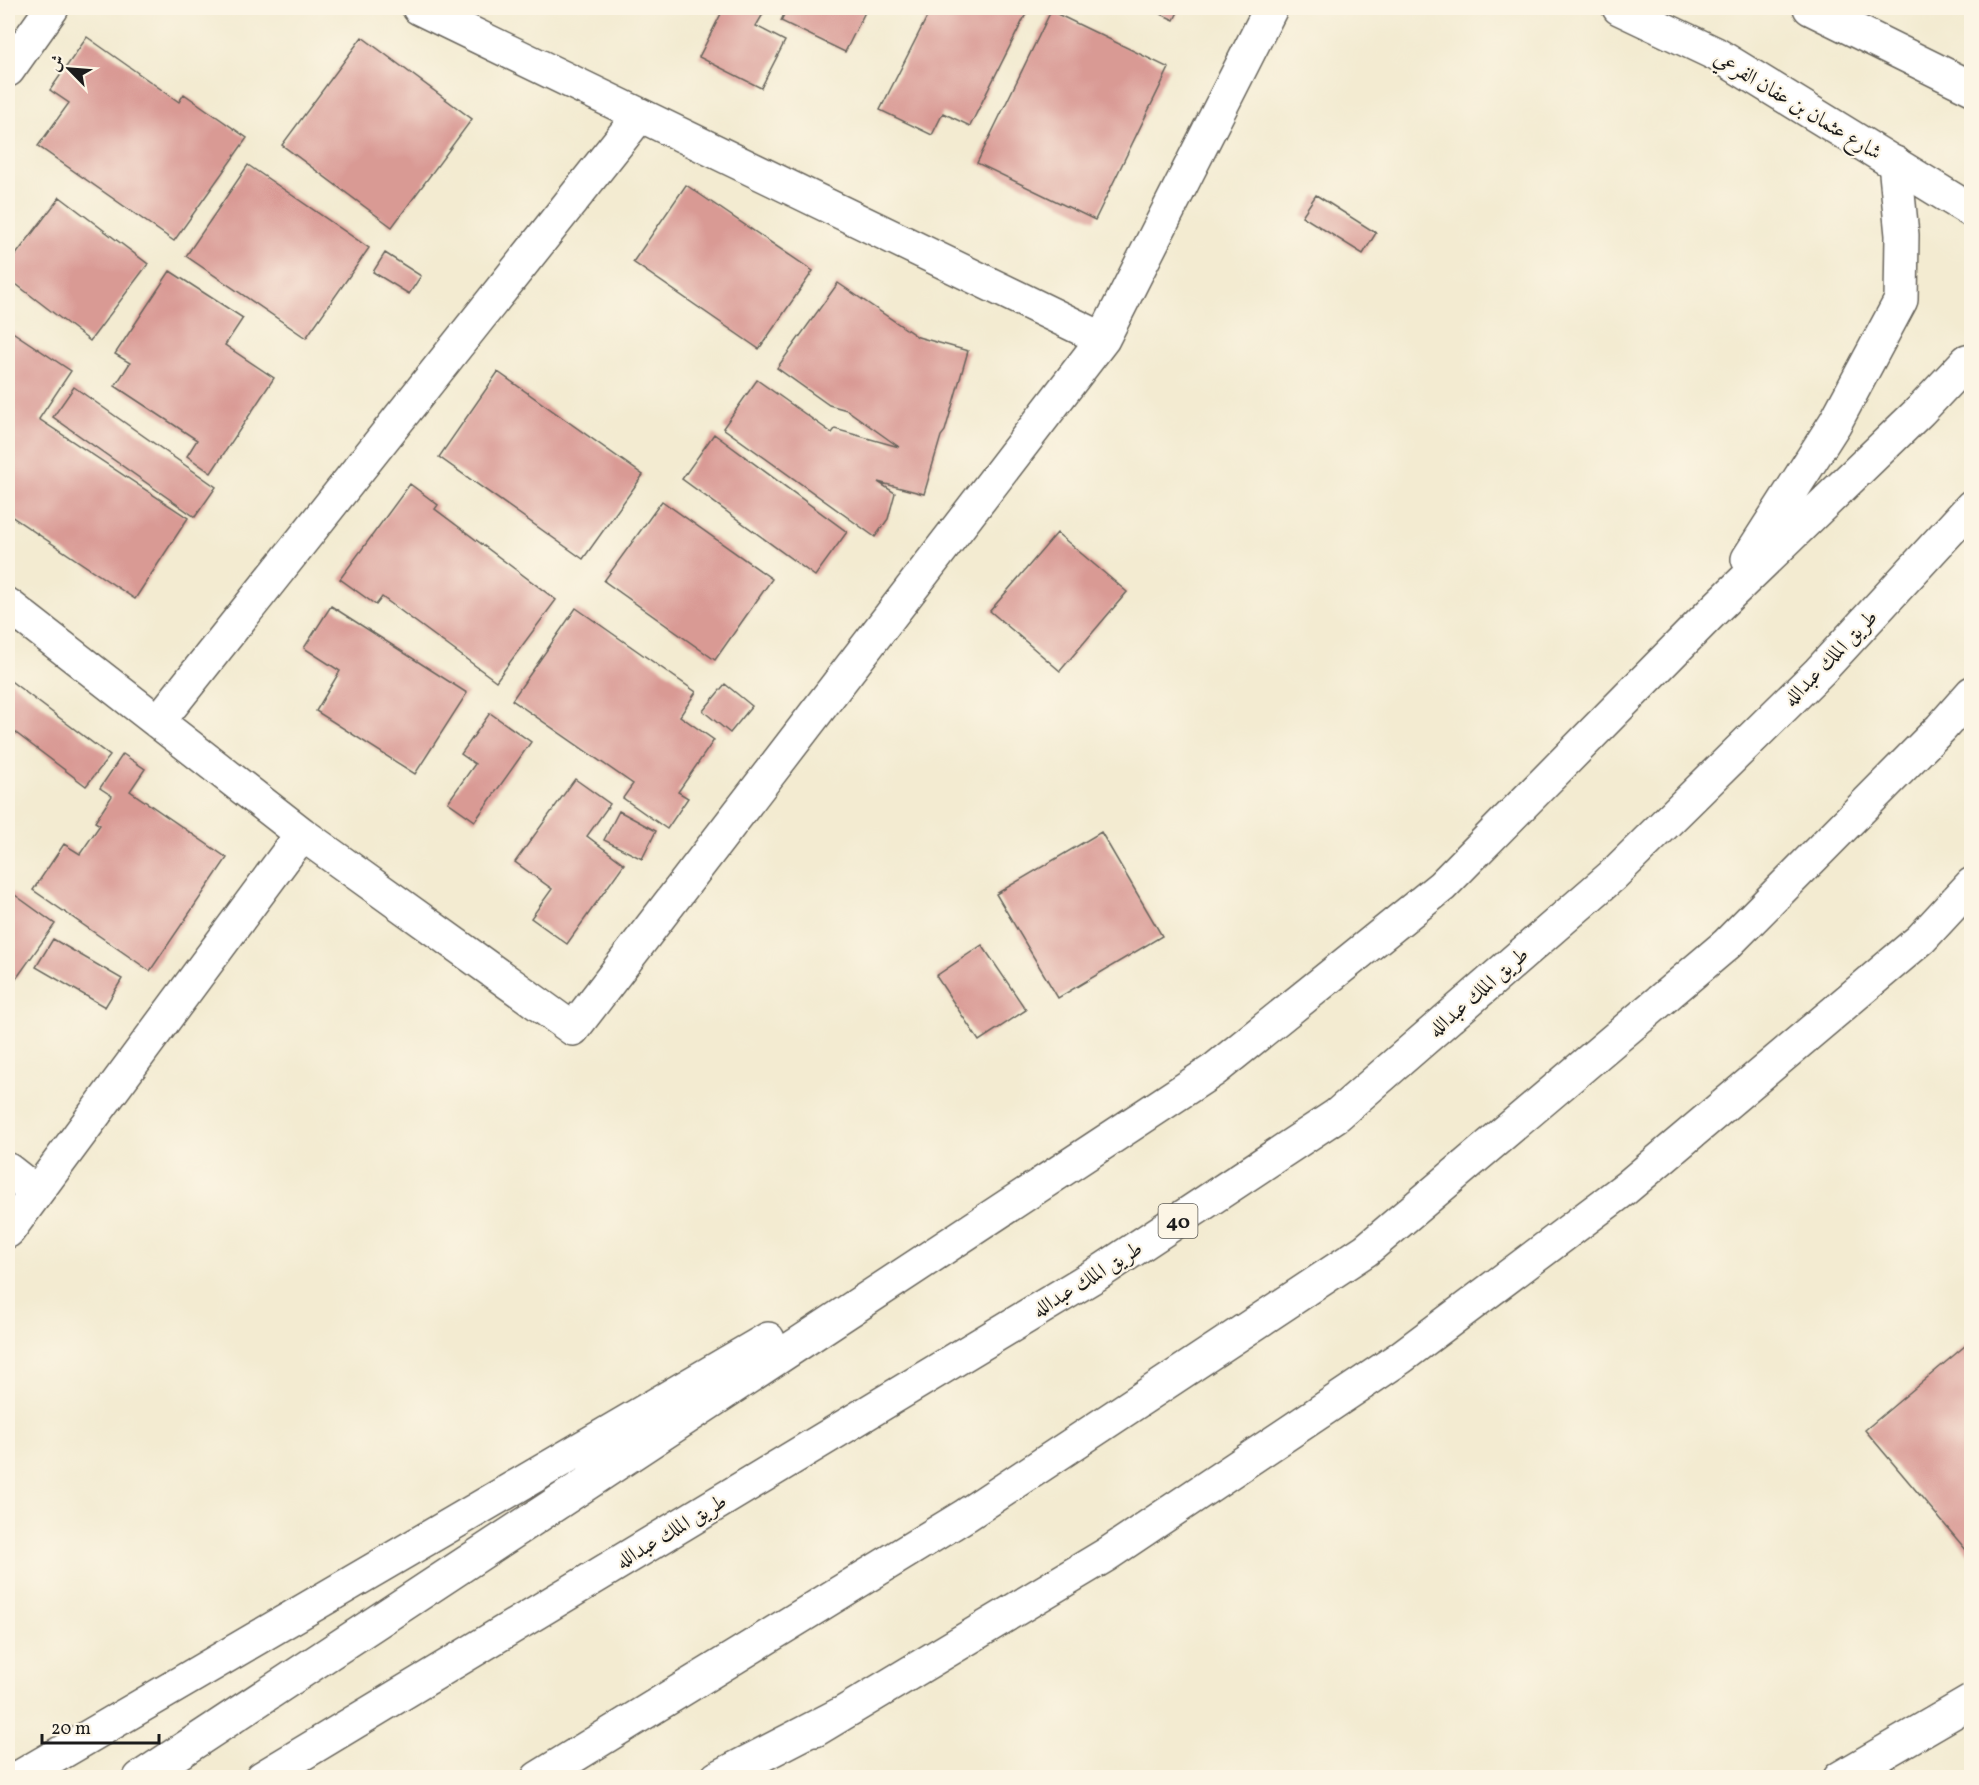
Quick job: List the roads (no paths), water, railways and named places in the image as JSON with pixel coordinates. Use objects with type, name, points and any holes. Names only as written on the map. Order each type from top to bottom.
[{"type":"main road","points":[[8,70],[52,8]]},
{"type":"main road","points":[[419,8],[1103,339]]},
{"type":"main road","points":[[8,605],[302,834],[573,1029],[1103,339],[1271,8]]},
{"type":"main road","name":"شارع عثمان بن عفان الفرعي","points":[[1619,8],[1716,54],[1971,211]]},
{"type":"main road","points":[[1810,8],[1971,88]]},
{"type":"main road","points":[[158,722],[640,115]]},
{"type":"main road","points":[[1718,606],[1835,423],[1901,300],[1902,235],[1895,163]]},
{"type":"main road","points":[[140,1778],[1214,1070],[1442,886],[1718,606],[1920,411],[1966,362],[1971,360]]},
{"type":"main road","name":"طريق الملك عبدالله","points":[[262,1778],[1097,1274],[1337,1115],[1612,876],[1819,672],[1971,506]]},
{"type":"main road","points":[[538,1778],[966,1515],[1366,1250],[1727,944],[1941,728],[1971,693]]},
{"type":"main road","points":[[8,1230],[302,834]]},
{"type":"main road","points":[[736,1778],[1106,1555],[1400,1358],[1626,1188],[1920,939],[1971,884]]},
{"type":"main road","points":[[18,1778],[1093,1149]]},
{"type":"main road","points":[[8,1170],[36,1192]]},
{"type":"main road","points":[[1840,1778],[1971,1701]]},
{"type":"main road","points":[[717,1778],[840,1715]]}]
